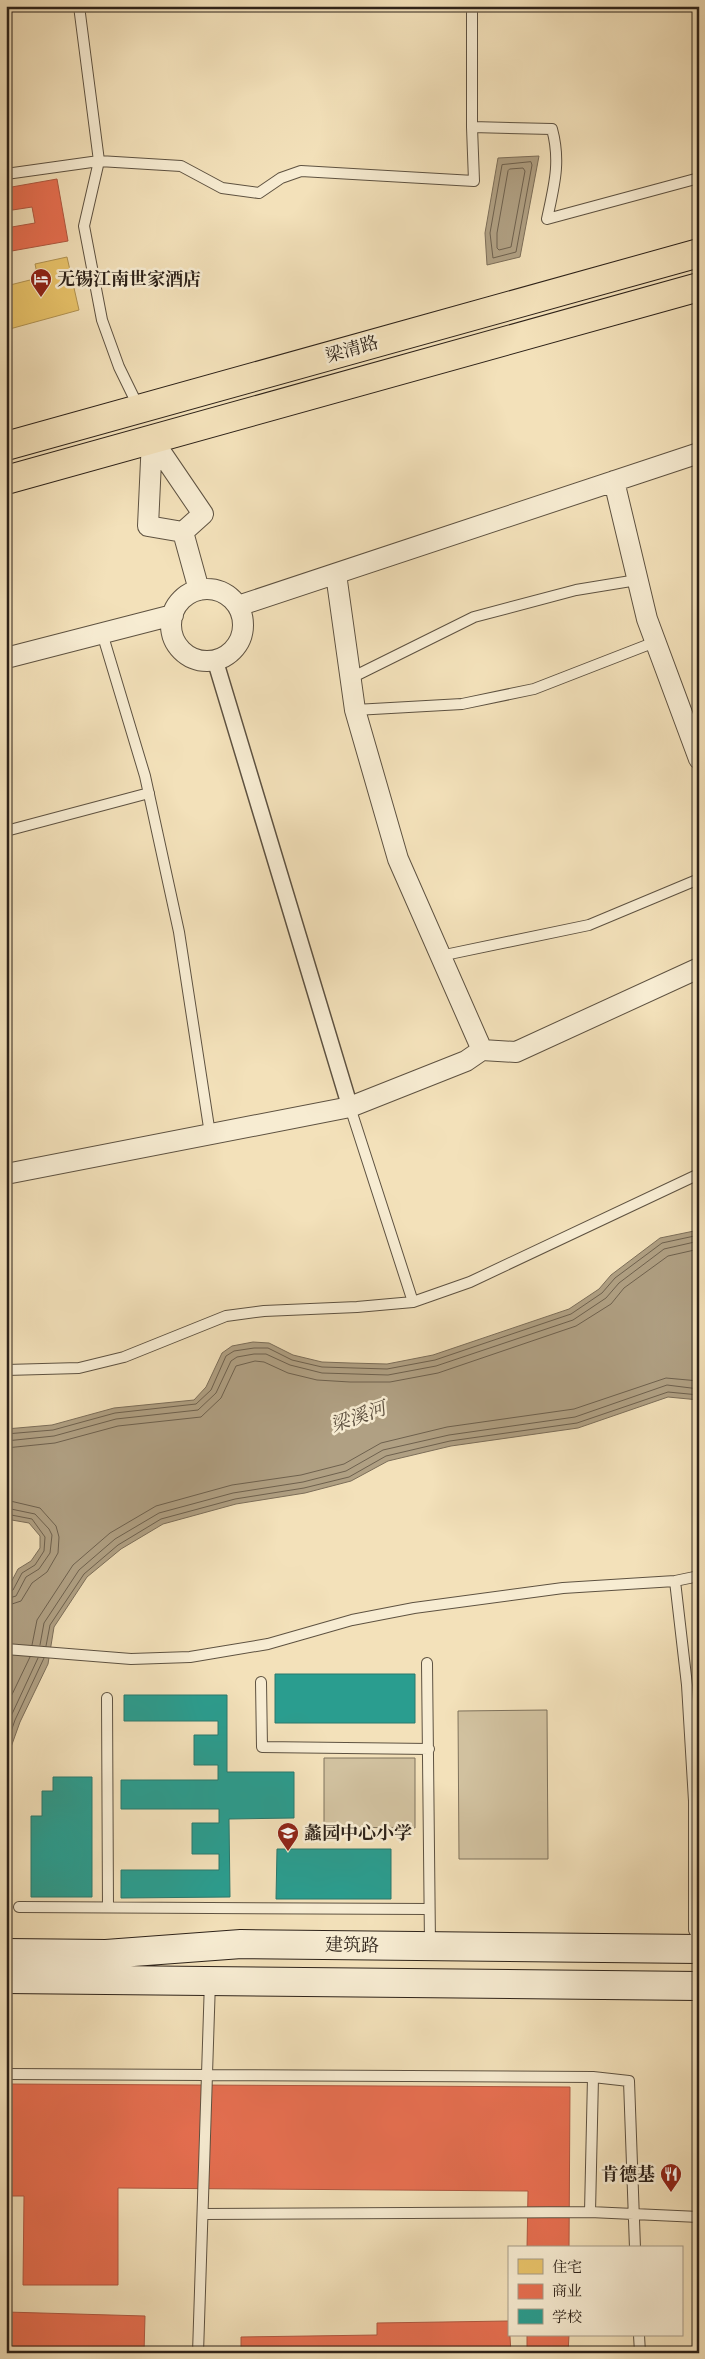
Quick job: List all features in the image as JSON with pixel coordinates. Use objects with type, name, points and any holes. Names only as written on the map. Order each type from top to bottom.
[{"type":"main road","name":"梁清路","points":[[6,446],[699,253]]},
{"type":"main road","name":"梁清路","points":[[6,480],[699,287]]},
{"type":"main road","points":[[140,409],[152,440]]},
{"type":"main road","points":[[238,1982],[241,1944]]},
{"type":"main road","name":"建筑路","points":[[6,1953],[106,1954],[241,1944],[699,1949]]},
{"type":"main road","points":[[6,1979],[699,1986]]},
{"type":"street","points":[[152,440],[148,526],[183,532]]},
{"type":"street","points":[[152,440],[203,514],[183,532]]},
{"type":"street","points":[[238,606],[699,453]]},
{"type":"street","points":[[614,482],[647,619],[699,758]]},
{"type":"street","points":[[183,532],[199,590]]},
{"type":"street","points":[[336,574],[355,710],[398,859],[482,1050]]},
{"type":"street","points":[[210,589],[230,597],[238,606],[243,627],[241,638],[235,648],[227,655],[215,660],[203,661],[191,657],[181,650],[174,639],[171,627],[178,603],[187,595],[199,590],[210,589]]},
{"type":"street","points":[[6,658],[173,615]]},
{"type":"street","points":[[215,660],[350,1107]]},
{"type":"street","points":[[6,1174],[350,1107],[466,1061],[482,1050],[516,1052],[699,968]]},
{"type":"lane","points":[[79,6],[100,161],[84,226],[102,320],[119,367],[140,409]]},
{"type":"lane","points":[[6,174],[100,161],[181,166],[222,188],[259,193],[280,178],[301,171],[474,181],[472,6]]},
{"type":"lane","points":[[472,127],[552,129],[558,150],[556,180],[547,218],[699,178]]},
{"type":"lane","points":[[351,678],[474,617],[576,590],[637,580]]},
{"type":"lane","points":[[102,633],[149,793],[179,932],[210,1134]]},
{"type":"lane","points":[[355,710],[462,704],[534,689],[655,642]]},
{"type":"lane","points":[[6,831],[149,793]]},
{"type":"lane","points":[[440,956],[589,925],[699,880]]},
{"type":"lane","points":[[350,1107],[413,1302]]},
{"type":"lane","points":[[6,1370],[79,1368],[124,1357],[226,1316],[264,1311],[357,1307],[413,1302],[470,1282],[699,1174]]},
{"type":"lane","points":[[6,1649],[131,1659],[190,1657],[268,1644],[352,1620],[414,1608],[563,1588],[674,1581],[699,1576]]},
{"type":"lane","points":[[674,1581],[687,1684],[694,1801],[694,1930],[699,1939]]},
{"type":"lane","points":[[426,1663],[429,1749],[430,1946]]},
{"type":"lane","points":[[261,1682],[262,1748],[429,1749]]},
{"type":"lane","points":[[107,1698],[108,1907]]},
{"type":"lane","points":[[19,1907],[429,1909]]},
{"type":"lane","points":[[198,2353],[210,1982]]},
{"type":"lane","points":[[6,2074],[593,2077],[629,2081],[636,2246]]},
{"type":"lane","points":[[590,2212],[593,2077]]},
{"type":"lane","points":[[203,2214],[590,2212],[699,2217]]},
{"type":"lane","points":[[639,2336],[640,2353]]},
{"type":"shaded area","points":[[547,1710],[548,1859],[459,1859],[458,1711]]},
{"type":"shaded area","points":[[324,1758],[415,1758],[415,1828],[324,1827]]},
{"type":"water","points":[[539,156],[520,257],[487,265],[485,233],[498,158]]},
{"type":"water","name":"梁溪河","points":[[699,1230],[699,1400],[668,1397],[578,1428],[451,1446],[388,1461],[351,1481],[305,1493],[236,1504],[163,1524],[121,1549],[87,1577],[54,1627],[48,1664],[20,1722],[6,1761],[6,1592],[18,1569],[31,1561],[40,1548],[40,1536],[29,1523],[6,1519],[6,1429],[52,1425],[114,1408],[194,1400],[206,1387],[222,1353],[232,1346],[253,1342],[269,1343],[293,1355],[322,1362],[387,1364],[433,1355],[569,1309],[599,1289],[611,1275],[660,1238]]},
{"type":"building: 住宅","name":"无锡江南世家酒店","points":[[67,257],[79,310],[6,330],[6,286],[38,278],[35,264]]},
{"type":"building: 商业","points":[[57,179],[68,241],[6,252],[6,228],[35,223],[32,207],[6,211],[6,188]]},
{"type":"building: 商业","points":[[6,2084],[570,2087],[569,2246],[527,2246],[528,2191],[118,2188],[118,2285],[23,2285],[24,2196],[6,2196]]},
{"type":"building: 商业","points":[[6,2312],[145,2316],[144,2353],[6,2353]]},
{"type":"building: 商业","points":[[508,2321],[511,2353],[241,2353],[241,2337],[377,2335],[377,2323]]},
{"type":"building: 商业","points":[[527,2336],[569,2336],[568,2353],[527,2353]]},
{"type":"building: 学校","points":[[275,1674],[415,1674],[415,1723],[275,1723]]},
{"type":"building: 学校","points":[[124,1695],[227,1695],[227,1772],[294,1772],[294,1818],[229,1819],[230,1897],[121,1898],[121,1870],[219,1870],[219,1854],[192,1854],[192,1823],[219,1823],[219,1809],[121,1809],[121,1780],[218,1780],[218,1765],[194,1765],[194,1735],[218,1735],[218,1721],[124,1721]]},
{"type":"building: 学校","points":[[53,1777],[92,1777],[92,1897],[31,1897],[31,1816],[42,1816],[42,1791],[53,1791]]},
{"type":"building: 学校","points":[[277,1849],[391,1849],[391,1899],[276,1899]]},
{"type":"place","name":"无锡江南世家酒店","points":[[41,298]]},
{"type":"place","name":"蠡园中心小学","points":[[288,1852]]},
{"type":"place","name":"肯德基","points":[[671,2193]]}]
